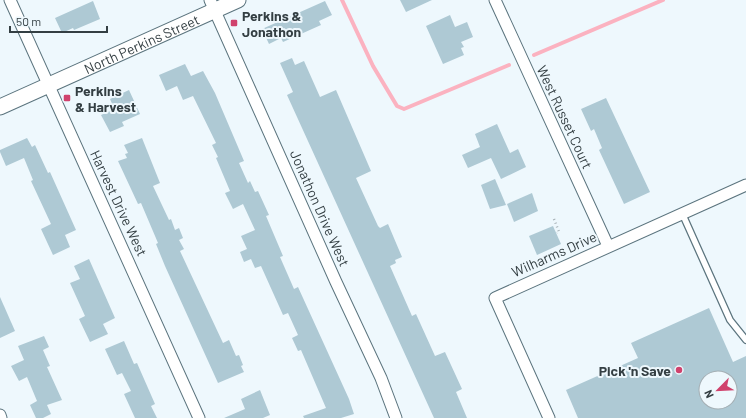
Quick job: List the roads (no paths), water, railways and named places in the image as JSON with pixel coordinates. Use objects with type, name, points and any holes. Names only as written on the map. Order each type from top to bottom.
[{"type":"street","name":"Harvest Drive West","points":[[10,0],[199,418]]},
{"type":"street","name":"North Perkins Street","points":[[0,107],[212,5],[238,0]]},
{"type":"street","name":"West Russet Court","points":[[495,0],[608,246]]},
{"type":"street","name":"Jonathon Drive West","points":[[212,5],[381,378],[396,418]]},
{"type":"street","name":"Wilharms Drive","points":[[550,418],[495,298],[746,185]]},
{"type":"lane","points":[[682,213],[730,320],[738,332],[746,340]]},
{"type":"waterway","points":[[342,0],[373,66],[397,106],[404,109],[509,65]]},
{"type":"waterway","points":[[534,55],[663,0]]},
{"type":"place","name":"Perkins & Jonathon","points":[[234,23]]},
{"type":"place","name":"Perkins & Harvest","points":[[67,98]]},
{"type":"place","name":"Pick 'n Save","points":[[679,370]]}]
